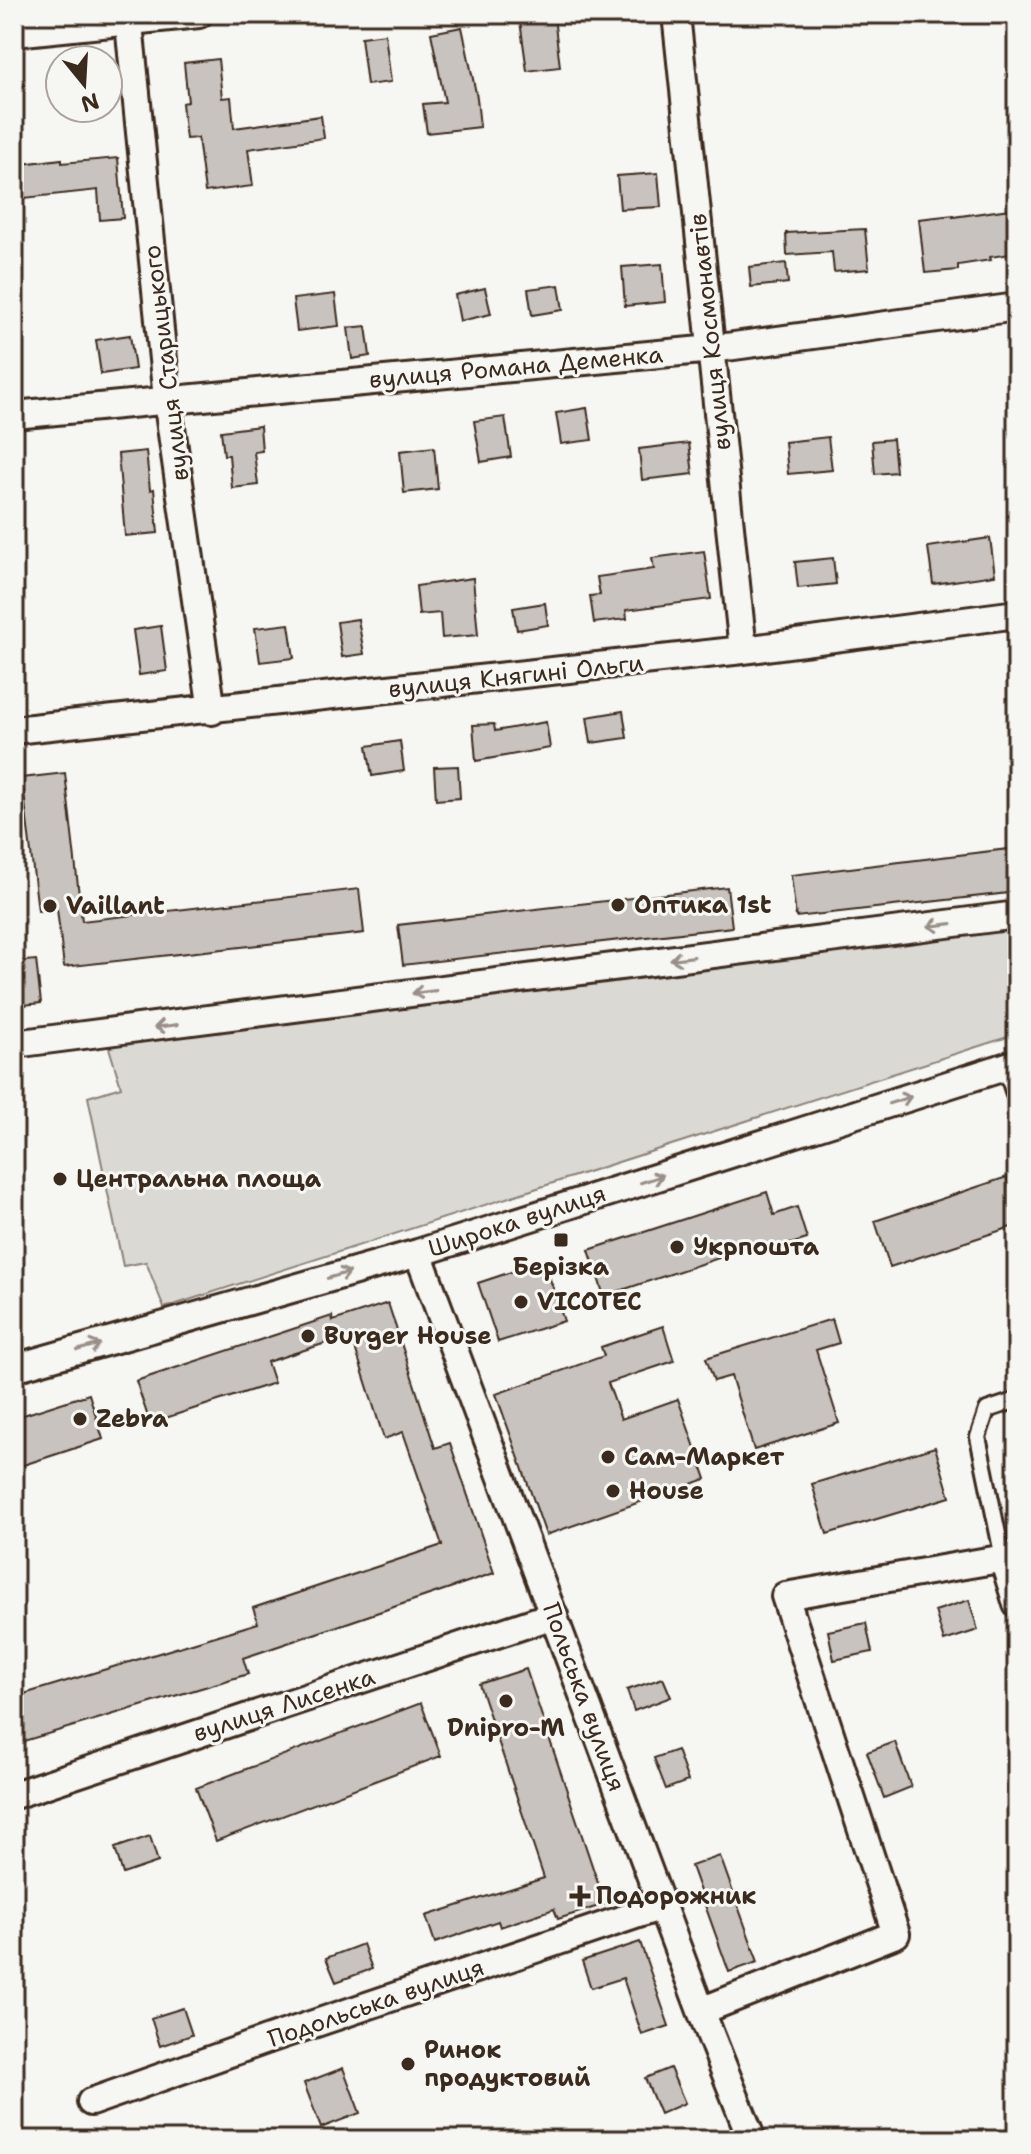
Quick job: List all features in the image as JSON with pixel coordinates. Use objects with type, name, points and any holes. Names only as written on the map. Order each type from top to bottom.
[{"type":"street","points":[[14,33],[129,18],[199,14]]},
{"type":"street","name":"вулиця Космонавтів","points":[[676,14],[743,650]]},
{"type":"street","name":"вулиця Старицького","points":[[129,18],[167,399],[212,711]]},
{"type":"street","name":"вулиця Романа Деменка","points":[[14,415],[712,349],[1017,307]]},
{"type":"street","name":"вулиця Княгині Ольги","points":[[14,730],[212,711],[743,650],[1017,614]]},
{"type":"street","points":[[14,1044],[1017,915]]},
{"type":"street","name":"Широка вулиця","points":[[14,1368],[418,1253],[1011,1065]]},
{"type":"street","name":"Польська вулиця","points":[[418,1253],[752,2140]]},
{"type":"street","points":[[701,2011],[896,1934],[785,1596],[1010,1557],[1017,1604]]},
{"type":"street","name":"вулиця Лисенка","points":[[14,1795],[554,1615]]},
{"type":"street","name":"Подольська вулиця","points":[[91,2102],[662,1906]]},
{"type":"lane","points":[[1011,1065],[1017,1103]]},
{"type":"lane","points":[[1010,1557],[978,1437],[987,1410],[1017,1400]]},
{"type":"shaded area","points":[[1017,927],[1017,1034],[164,1308],[146,1262],[123,1266],[88,1097],[121,1087],[107,1041]]},
{"type":"building","points":[[554,17],[560,67],[527,71],[520,21]]},
{"type":"building","points":[[462,27],[480,127],[427,133],[423,104],[445,102],[431,33]]},
{"type":"building","points":[[385,34],[391,82],[367,85],[361,37]]},
{"type":"building","points":[[218,59],[222,98],[231,97],[234,128],[321,116],[324,138],[248,149],[253,186],[205,192],[198,138],[186,139],[182,103],[188,102],[184,63]]},
{"type":"building","points":[[118,158],[123,218],[100,220],[98,190],[15,199],[14,165],[62,159],[62,163]]},
{"type":"building","points":[[658,173],[661,207],[620,209],[617,176]]},
{"type":"building","points":[[1017,208],[1017,253],[958,265],[958,270],[925,273],[919,219]]},
{"type":"building","points":[[865,229],[869,269],[834,272],[832,252],[787,255],[786,233]]},
{"type":"building","points":[[786,263],[788,283],[751,287],[749,267]]},
{"type":"building","points":[[662,264],[665,302],[625,306],[622,267]]},
{"type":"building","points":[[559,285],[563,310],[532,315],[528,289]]},
{"type":"building","points":[[485,288],[491,314],[460,321],[455,295]]},
{"type":"building","points":[[335,294],[339,326],[297,331],[293,299]]},
{"type":"building","points":[[366,326],[370,356],[352,359],[348,328]]},
{"type":"building","points":[[130,335],[135,369],[101,374],[96,340]]},
{"type":"building","points":[[587,408],[592,440],[561,444],[556,413]]},
{"type":"building","points":[[505,417],[511,457],[481,462],[474,421]]},
{"type":"building","points":[[260,426],[262,451],[254,452],[258,485],[232,488],[229,455],[224,455],[221,431]]},
{"type":"building","points":[[828,437],[832,470],[788,474],[785,442]]},
{"type":"building","points":[[893,439],[896,472],[875,474],[872,441]]},
{"type":"building","points":[[689,443],[693,474],[642,480],[639,449]]},
{"type":"building","points":[[434,447],[438,489],[404,493],[400,451]]},
{"type":"building","points":[[146,451],[150,490],[154,489],[158,533],[125,536],[118,454]]},
{"type":"building","points":[[990,538],[995,575],[933,584],[928,547]]},
{"type":"building","points":[[704,551],[711,599],[626,610],[627,619],[594,623],[590,596],[600,595],[597,577],[654,569],[652,558]]},
{"type":"building","points":[[833,558],[836,584],[798,588],[795,562]]},
{"type":"building","points":[[473,578],[478,635],[442,638],[440,613],[419,615],[416,586]]},
{"type":"building","points":[[545,603],[548,625],[517,630],[513,608]]},
{"type":"building","points":[[358,619],[364,654],[342,657],[337,622]]},
{"type":"building","points":[[289,624],[294,658],[260,662],[255,628]]},
{"type":"building","points":[[161,626],[167,671],[139,675],[133,630]]},
{"type":"building","points":[[623,711],[627,738],[591,743],[587,717]]},
{"type":"building","points":[[546,722],[550,748],[476,761],[473,725],[494,724],[495,731]]},
{"type":"building","points":[[400,741],[404,771],[372,776],[367,746]]},
{"type":"building","points":[[458,766],[460,798],[436,800],[434,767]]},
{"type":"building","points":[[65,773],[82,921],[359,889],[364,933],[64,967],[57,909],[38,911],[22,778]]},
{"type":"building","points":[[1017,848],[1017,892],[796,917],[791,875]]},
{"type":"building","points":[[727,887],[732,927],[403,965],[398,925]]},
{"type":"building","points":[[36,960],[41,1003],[14,1006],[14,962]]},
{"type":"building","points":[[1007,1177],[1017,1207],[1017,1225],[890,1267],[875,1221]]},
{"type":"building","name":"Укрпошта","points":[[767,1192],[774,1215],[797,1207],[807,1239],[767,1251],[764,1243],[604,1296],[589,1250]]},
{"type":"building","name":"VICOTEC","points":[[544,1261],[564,1321],[498,1342],[478,1283]]},
{"type":"building","points":[[388,1303],[435,1448],[450,1443],[494,1573],[243,1658],[248,1674],[14,1744],[14,1697],[258,1623],[253,1608],[442,1545],[403,1432],[384,1439],[351,1335],[267,1362],[274,1383],[150,1423],[136,1381],[332,1316],[333,1321]]},
{"type":"building","points":[[832,1319],[839,1343],[816,1350],[839,1423],[754,1450],[731,1376],[714,1381],[706,1358]]},
{"type":"building","name":"Сам-Маркет","points":[[663,1326],[674,1361],[608,1383],[621,1419],[678,1399],[706,1479],[546,1535],[496,1394],[604,1356],[601,1347]]},
{"type":"building","points":[[89,1394],[103,1439],[14,1468],[14,1418]]},
{"type":"building","points":[[935,1447],[950,1497],[827,1534],[812,1484]]},
{"type":"building","points":[[969,1600],[978,1630],[944,1641],[935,1611]]},
{"type":"building","points":[[866,1623],[872,1652],[834,1660],[828,1631]]},
{"type":"building","points":[[526,1669],[605,1904],[558,1919],[554,1909],[500,1927],[498,1921],[435,1943],[426,1916],[544,1878],[479,1684]]},
{"type":"building","points":[[663,1678],[671,1697],[634,1711],[627,1690]]},
{"type":"building","points":[[421,1703],[441,1756],[216,1841],[196,1788]]},
{"type":"building","points":[[895,1742],[911,1787],[884,1798],[867,1752]]},
{"type":"building","points":[[677,1750],[688,1781],[666,1789],[654,1758]]},
{"type":"building","points":[[150,1836],[158,1862],[123,1874],[115,1848]]},
{"type":"building","points":[[720,1856],[758,1962],[729,1972],[691,1866]]},
{"type":"building","points":[[640,1942],[669,2026],[642,2035],[623,1978],[591,1988],[582,1961]]},
{"type":"building","points":[[363,1944],[372,1969],[336,1982],[326,1958]]},
{"type":"building","points":[[183,2008],[192,2035],[160,2046],[151,2018]]},
{"type":"building","points":[[343,2068],[360,2113],[321,2128],[304,2083]]},
{"type":"building","points":[[670,2068],[685,2103],[660,2114],[645,2078]]},
{"type":"place","name":"Оптика 1st","points":[[618,905]]},
{"type":"place","name":"Vaillant","points":[[50,906]]},
{"type":"place","name":"Центральна площа","points":[[60,1179]]},
{"type":"place","name":"Берізка","points":[[561,1240]]},
{"type":"place","name":"Укрпошта","points":[[677,1247]]},
{"type":"place","name":"VICOTEC","points":[[521,1302]]},
{"type":"place","name":"Burger House","points":[[308,1336]]},
{"type":"place","name":"Zebra","points":[[80,1419]]},
{"type":"place","name":"Сам-Маркет","points":[[608,1457]]},
{"type":"place","name":"House","points":[[613,1491]]},
{"type":"place","name":"Dnipro-M","points":[[506,1701]]},
{"type":"place","name":"Подорожник","points":[[580,1896]]},
{"type":"place","name":"Ринок продуктовий","points":[[408,2064]]}]
